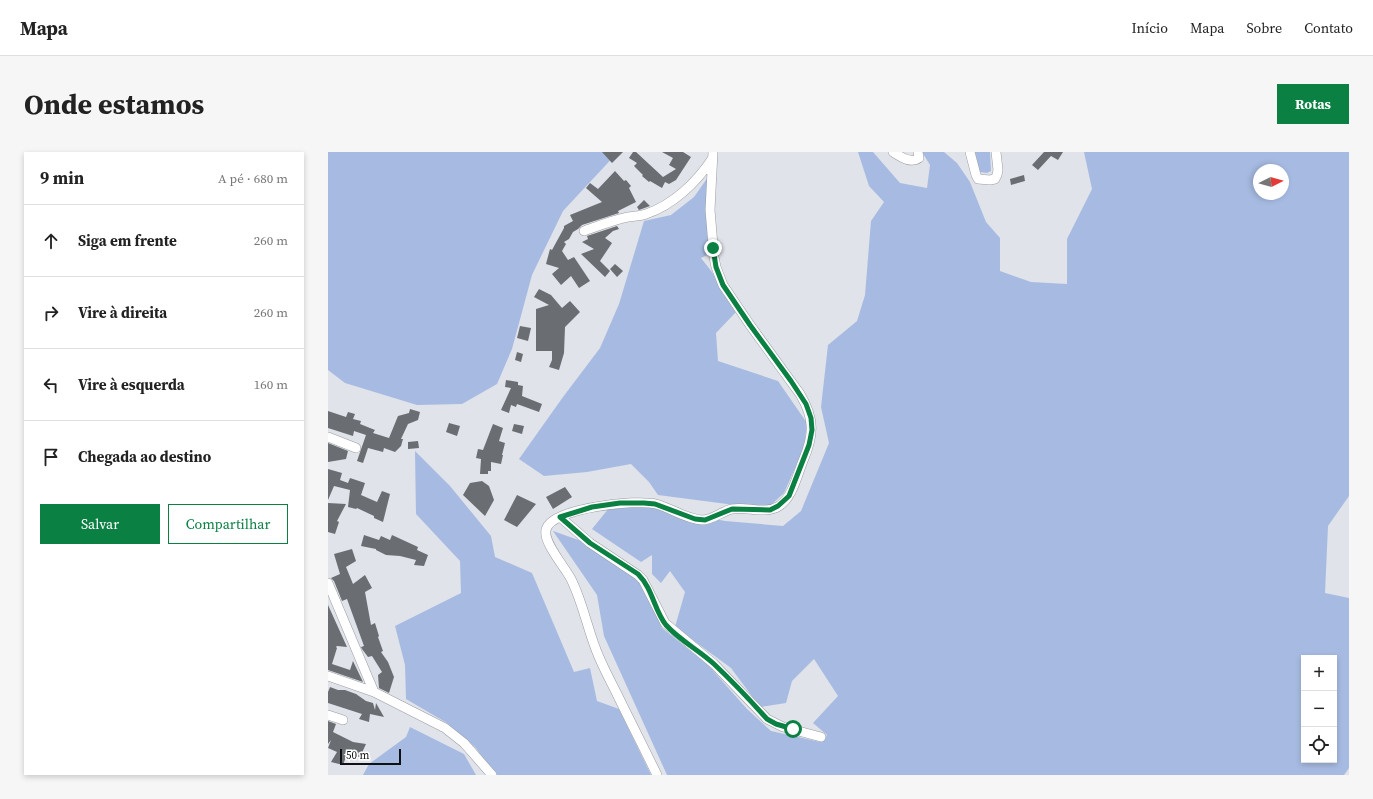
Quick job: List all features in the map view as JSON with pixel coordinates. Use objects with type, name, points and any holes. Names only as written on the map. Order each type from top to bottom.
[{"type":"street","points":[[893,152],[913,161],[919,158],[918,152]]},
{"type":"street","points":[[970,152],[978,178],[990,180],[995,179],[997,175],[996,152]]},
{"type":"street","points":[[584,231],[611,221],[646,214],[664,206],[688,189],[705,170],[713,155]]},
{"type":"street","points":[[657,775],[598,656],[585,611],[572,580],[547,541],[545,531],[548,524],[560,517],[592,507],[620,503],[655,504],[695,519],[705,520],[732,509],[770,510],[778,506],[789,496],[809,445],[812,430],[811,418],[806,404],[800,394],[750,325],[723,285],[719,276],[714,257],[710,210],[713,155]]},
{"type":"street","points":[[328,437],[356,448]]},
{"type":"street","points":[[560,517],[590,543],[638,574],[643,580],[665,623],[714,664],[767,719],[783,727],[821,737]]},
{"type":"street","points":[[328,583],[374,692]]},
{"type":"street","points":[[328,676],[374,692],[445,728],[464,743],[492,775]]},
{"type":"street","points":[[328,715],[342,720]]},
{"type":"shaded area","points":[[328,152],[618,152],[563,211],[532,275],[512,349],[497,384],[462,404],[417,405],[345,383],[328,370]]},
{"type":"shaded area","points":[[858,152],[873,152],[900,183],[927,188],[930,165],[922,152],[944,152],[957,163],[970,182],[986,222],[1000,238],[1000,271],[1031,282],[1067,284],[1067,239],[1092,189],[1084,152],[1349,152],[1349,496],[1328,526],[1325,593],[1349,598],[1349,768],[1344,775],[667,775],[604,636],[597,595],[553,531],[587,543],[644,579],[662,628],[708,665],[747,709],[771,731],[820,742],[827,735],[813,723],[838,696],[814,659],[792,681],[786,703],[760,707],[731,668],[675,627],[685,592],[670,571],[661,583],[652,574],[652,555],[641,562],[592,529],[609,508],[642,504],[725,521],[783,526],[801,511],[829,443],[821,407],[828,345],[857,321],[865,295],[871,221],[884,202],[869,186]]},
{"type":"shaded area","points":[[975,152],[990,152],[991,171],[987,173],[980,172]]},
{"type":"shaded area","points":[[713,170],[716,251],[701,258],[712,272],[737,311],[716,333],[718,361],[778,381],[807,423],[804,448],[784,493],[771,505],[750,507],[658,495],[649,482],[631,464],[587,472],[544,476],[519,459],[600,348],[619,304],[644,221],[671,215],[694,197]]},
{"type":"shaded area","points":[[415,451],[450,486],[491,536],[495,557],[532,573],[574,672],[590,668],[597,701],[619,709],[651,775],[496,775],[475,747],[447,723],[406,699],[405,665],[395,626],[461,593],[460,561],[416,514]]},
{"type":"shaded area","points":[[410,727],[464,754],[476,775],[363,775],[369,764],[406,737]]},
{"type":"building","points":[[602,152],[623,152],[612,163]]},
{"type":"building","points":[[633,152],[636,152],[663,177],[676,169],[669,165],[673,158],[662,152],[683,152],[691,157],[676,180],[669,184],[665,182],[662,188],[650,181],[649,182],[642,176],[643,175],[634,166],[637,163],[629,158]]},
{"type":"building","points":[[1044,152],[1063,152],[1058,160],[1051,156],[1038,170],[1032,165]]},
{"type":"building","points":[[615,171],[631,186],[629,188],[636,202],[618,211],[619,213],[582,225],[573,232],[569,239],[564,242],[566,244],[562,251],[568,260],[574,257],[590,281],[579,288],[571,276],[561,285],[552,274],[559,268],[546,264],[550,249],[552,250],[564,226],[573,221],[570,215],[602,202],[586,188],[590,183],[598,189]]},
{"type":"building","points":[[1024,175],[1025,181],[1011,185],[1010,179]]},
{"type":"building","points":[[644,200],[650,206],[639,210],[637,207]]},
{"type":"building","points":[[617,226],[619,229],[613,231],[605,238],[612,243],[600,261],[610,271],[605,277],[581,254],[594,249],[582,242],[588,239],[587,236]]},
{"type":"building","points":[[615,264],[623,271],[617,277],[610,269]]},
{"type":"building","points":[[539,289],[551,295],[562,308],[570,301],[580,312],[565,327],[564,353],[559,370],[549,367],[552,360],[552,351],[536,351],[536,309],[549,305],[534,297]]},
{"type":"building","points":[[520,326],[531,328],[528,341],[517,338]]},
{"type":"building","points":[[517,352],[523,354],[521,362],[515,360]]},
{"type":"building","points":[[506,380],[518,382],[518,385],[523,386],[522,396],[542,404],[539,412],[517,404],[516,407],[511,405],[509,413],[501,410],[511,388],[505,387]]},
{"type":"building","points":[[410,409],[420,412],[418,420],[408,424],[401,439],[403,439],[401,446],[395,452],[384,448],[383,452],[368,448],[363,463],[357,461],[366,435],[354,431],[353,436],[328,428],[328,411],[346,417],[348,412],[355,414],[353,419],[361,421],[360,424],[375,430],[373,433],[389,438],[398,416],[409,413]]},
{"type":"building","points":[[449,423],[460,426],[457,436],[446,432]]},
{"type":"building","points":[[493,424],[503,428],[499,441],[505,443],[501,464],[491,462],[491,471],[488,471],[488,474],[480,474],[481,459],[476,458],[478,449],[483,450]]},
{"type":"building","points":[[514,424],[524,426],[522,434],[512,431]]},
{"type":"building","points":[[418,441],[419,448],[408,449],[408,442]]},
{"type":"building","points":[[328,443],[348,451],[346,459],[328,462]]},
{"type":"building","points":[[328,469],[342,473],[340,480],[348,483],[350,478],[365,483],[361,495],[377,502],[382,491],[390,494],[383,522],[357,508],[348,507],[350,490],[334,486],[328,500]]},
{"type":"building","points":[[482,481],[489,486],[494,500],[485,516],[463,495],[470,483]]},
{"type":"building","points":[[565,487],[572,497],[553,509],[546,497]]},
{"type":"building","points":[[517,495],[536,504],[517,527],[504,520]]},
{"type":"building","points":[[328,503],[346,504],[337,521],[339,522],[335,534],[328,532]]},
{"type":"building","points":[[364,535],[379,540],[381,536],[390,540],[392,535],[418,547],[417,550],[428,555],[424,566],[414,565],[416,560],[400,556],[386,555],[376,549],[361,546]]},
{"type":"building","points":[[352,549],[356,561],[346,567],[353,584],[365,575],[372,588],[365,592],[371,625],[375,623],[383,651],[381,652],[388,662],[394,677],[389,693],[379,688],[378,675],[382,672],[372,656],[368,657],[362,649],[361,647],[364,646],[347,599],[342,601],[334,581],[331,578],[340,574],[334,554]]},
{"type":"building","points":[[328,605],[347,647],[336,647],[337,648],[332,664],[350,670],[353,661],[363,682],[328,670]]},
{"type":"building","points":[[330,687],[356,694],[366,701],[373,703],[375,710],[376,703],[384,717],[370,714],[369,722],[359,719],[362,714],[328,703],[328,692]]},
{"type":"building","points":[[328,721],[336,724],[333,732],[353,742],[366,744],[360,757],[347,754],[343,765],[331,762],[337,752],[328,748],[331,740],[328,744]]},
{"type":"route","points":[[713,248],[716,267],[723,285],[791,381],[806,404],[811,418],[812,430],[809,445],[789,496],[782,504],[770,510],[732,509],[705,520],[695,519],[655,504],[644,503],[620,503],[592,507],[560,517],[590,543],[638,574],[647,587],[663,620],[673,631],[714,664],[767,719],[783,727],[793,729]]}]
